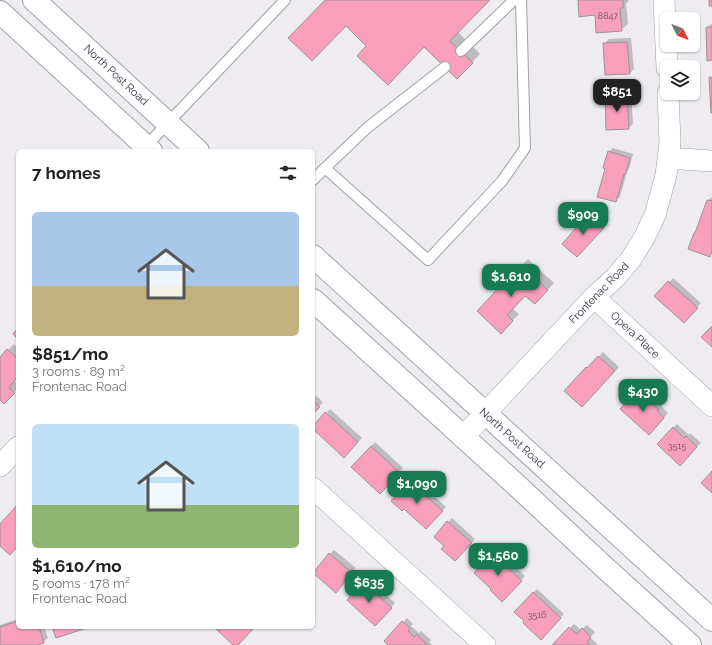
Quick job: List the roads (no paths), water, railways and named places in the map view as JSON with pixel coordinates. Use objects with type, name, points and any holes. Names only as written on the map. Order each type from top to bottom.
[{"type":"main road","name":"North Post Road","points":[[34,0],[196,149]]},
{"type":"main road","points":[[0,12],[148,148]]},
{"type":"main road","name":"North Post Road","points":[[315,258],[712,620]]},
{"type":"main road","points":[[315,302],[690,645]]},
{"type":"street","points":[[664,0],[667,60]]},
{"type":"street","name":"Frontenac Road","points":[[463,437],[594,297],[621,272],[636,252],[655,215],[666,175],[670,143],[668,100]]},
{"type":"street","points":[[668,158],[712,160]]},
{"type":"street","name":"Opera Place","points":[[594,297],[712,406]]},
{"type":"street","points":[[0,466],[16,448]]},
{"type":"street","points":[[315,490],[485,645]]},
{"type":"lane","points":[[148,148],[167,122],[285,0]]},
{"type":"lane","points":[[461,51],[514,0]]},
{"type":"lane","points":[[325,168],[428,260],[502,181],[525,148],[521,0]]},
{"type":"lane","points":[[315,178],[367,128],[445,67]]}]
